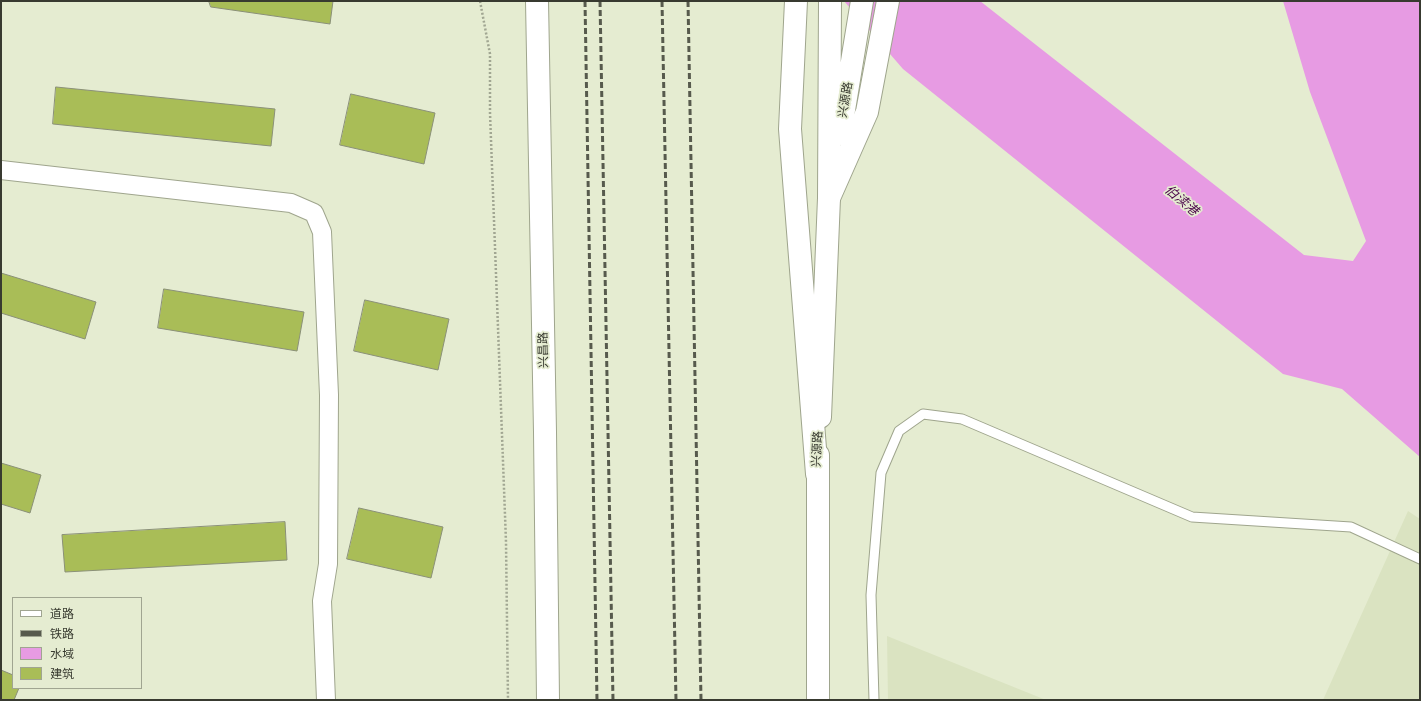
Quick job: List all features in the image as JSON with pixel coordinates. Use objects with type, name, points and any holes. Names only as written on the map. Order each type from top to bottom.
[{"type":"main road","name":"兴昌路","points":[[537,1],[545,432],[548,700]]},
{"type":"main road","points":[[796,1],[790,129],[817,474]]},
{"type":"main road","name":"兴源路","points":[[829,198],[862,1]]},
{"type":"main road","points":[[829,198],[867,112],[888,1]]},
{"type":"main road","name":"兴源路","points":[[818,700],[817,474],[829,198],[830,2]]},
{"type":"street","points":[[1,170],[291,203],[314,213],[322,232],[329,395],[328,564],[322,601],[326,700]]},
{"type":"lane","points":[[874,700],[871,595],[881,473],[899,431],[923,414],[962,419],[1192,517],[1351,527],[1420,559]]},
{"type":"path","points":[[480,1],[490,54],[490,112],[506,542],[508,700]]},
{"type":"shaded area","points":[[1408,511],[1420,519],[1420,700],[1323,700]]},
{"type":"shaded area","points":[[887,636],[1046,700],[888,700]]},
{"type":"water","name":"伯渎港","points":[[844,1],[980,1],[1304,255],[1353,261],[1366,241],[1310,92],[1283,1],[1420,1],[1420,457],[1342,389],[1283,374],[903,69]]},
{"type":"building","points":[[209,1],[333,1],[330,24],[211,7]]},
{"type":"building","points":[[56,87],[275,109],[271,146],[53,124]]},
{"type":"building","points":[[351,94],[435,113],[424,164],[340,145]]},
{"type":"building","points":[[1,273],[96,302],[85,339],[1,313]]},
{"type":"building","points":[[164,289],[304,312],[297,351],[158,328]]},
{"type":"building","points":[[365,300],[449,319],[438,370],[354,351]]},
{"type":"building","points":[[1,463],[41,475],[30,513],[1,504]]},
{"type":"building","points":[[359,508],[443,527],[431,578],[347,559]]},
{"type":"building","points":[[285,522],[287,560],[65,572],[62,535]]},
{"type":"building","points":[[1,670],[12,675],[12,689],[19,689],[14,700],[1,700]]},
{"type":"railway","points":[[585,1],[597,700]]},
{"type":"railway","points":[[600,1],[613,700]]},
{"type":"railway","points":[[662,1],[676,700]]},
{"type":"railway","points":[[688,1],[701,700]]}]
